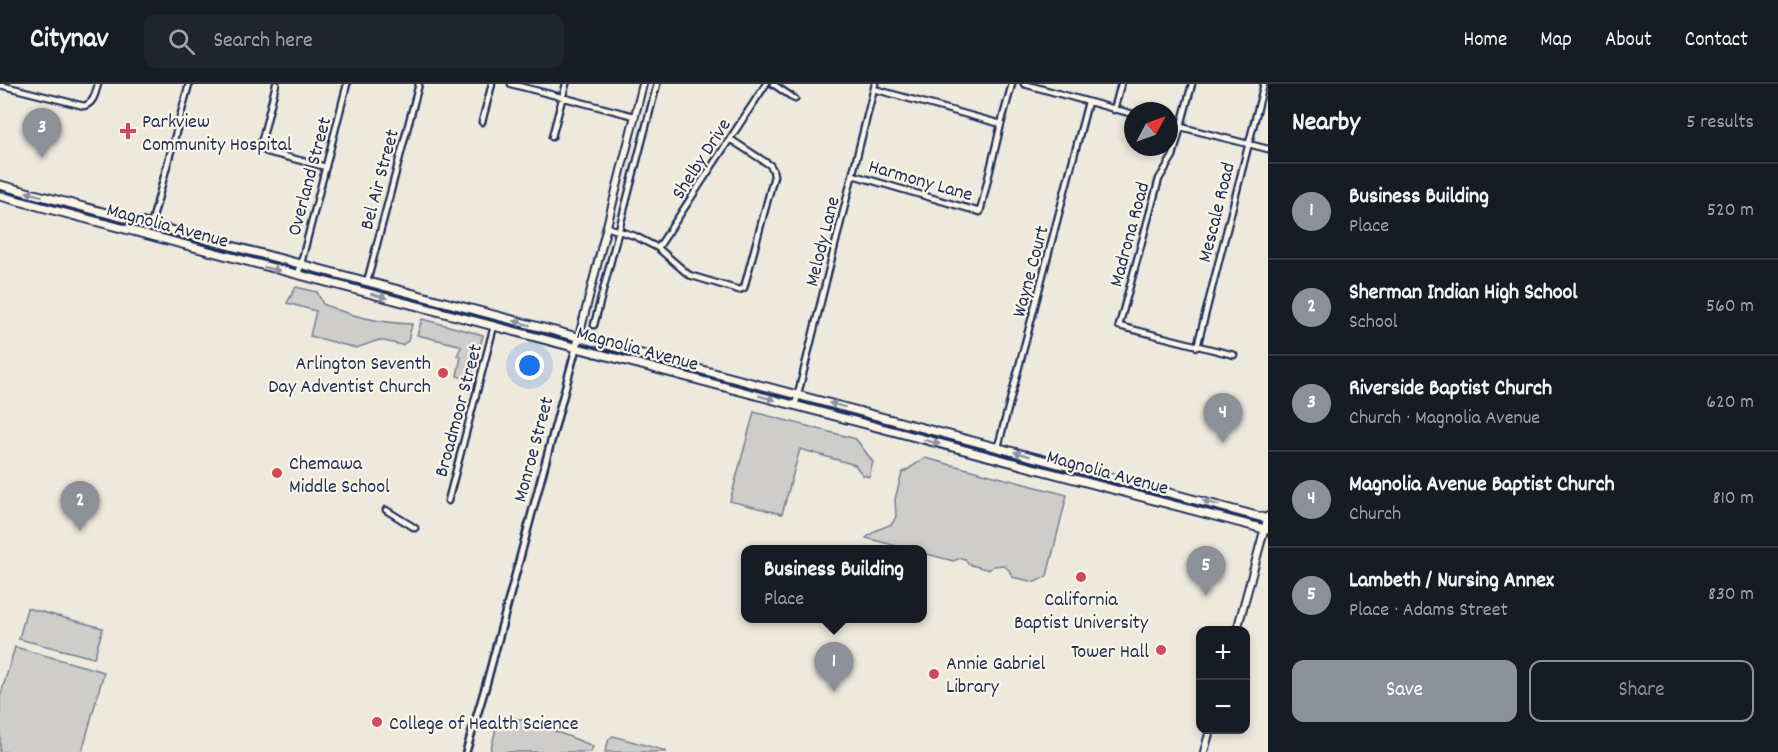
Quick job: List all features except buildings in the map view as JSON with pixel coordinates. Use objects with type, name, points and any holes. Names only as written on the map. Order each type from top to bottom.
[{"type":"main road","name":"Monroe Street","points":[[576,348],[643,84]]},
{"type":"main road","name":"Magnolia Avenue","points":[[0,185],[1268,518]]},
{"type":"main road","name":"Magnolia Avenue","points":[[0,196],[1266,530]]},
{"type":"main road","points":[[64,213],[68,203]]},
{"type":"main road","points":[[995,458],[998,447]]},
{"type":"main road","points":[[1238,626],[1268,518]]},
{"type":"main road","points":[[1204,752],[1209,734]]},
{"type":"street","points":[[0,85],[84,106],[90,104],[98,84]]},
{"type":"street","points":[[152,225],[189,84]]},
{"type":"street","points":[[276,84],[261,144],[262,148],[267,152],[326,167]]},
{"type":"street","name":"Overland Street","points":[[298,275],[347,84]]},
{"type":"street","name":"Bel Air Street","points":[[367,282],[419,84]]},
{"type":"street","points":[[482,122],[492,84]]},
{"type":"street","points":[[511,84],[634,116]]},
{"type":"street","points":[[552,137],[566,84]]},
{"type":"street","points":[[594,325],[657,84]]},
{"type":"street","name":"Shelby Drive","points":[[658,248],[766,84]]},
{"type":"street","points":[[773,84],[795,99]]},
{"type":"street","points":[[874,87],[1001,124],[1012,84]]},
{"type":"street","points":[[1024,84],[1124,112]]},
{"type":"street","points":[[1114,110],[1120,84]]},
{"type":"street","name":"Madrona Road","points":[[1192,84],[1173,156],[1159,179],[1119,326],[1197,347]]},
{"type":"street","name":"Mescale Road","points":[[1197,347],[1264,84]]},
{"type":"street","name":"Melody Lane","points":[[795,406],[874,87]]},
{"type":"street","name":"Wayne Court","points":[[998,447],[1088,102]]},
{"type":"street","name":"Harmony Lane","points":[[853,175],[980,212],[1001,124]]},
{"type":"street","points":[[1180,126],[1268,149]]},
{"type":"street","points":[[606,227],[635,236],[658,248],[689,275],[739,290],[744,288],[774,176],[770,165],[730,139]]},
{"type":"street","name":"Broadmoor Street","points":[[448,501],[494,326]]},
{"type":"street","points":[[1197,347],[1234,355]]},
{"type":"street","name":"Monroe Street","points":[[466,752],[576,348]]},
{"type":"street","points":[[386,510],[415,528]]},
{"type":"shaded area","points":[[296,287],[317,292],[323,304],[344,312],[378,320],[412,324],[408,341],[402,345],[379,340],[356,348],[310,336],[316,311],[287,303]]},
{"type":"shaded area","points":[[422,319],[483,335],[471,380],[457,376],[461,357],[457,356],[461,347],[459,345],[417,335]]},
{"type":"shaded area","points":[[754,412],[856,439],[873,462],[869,477],[863,475],[855,465],[800,449],[782,514],[730,501]]},
{"type":"shaded area","points":[[925,458],[1067,495],[1047,576],[1035,582],[1012,577],[1003,565],[993,566],[989,570],[968,564],[965,559],[953,561],[927,554],[927,545],[893,545],[866,538],[877,530],[892,524],[896,516],[895,499],[902,473]]},
{"type":"shaded area","points":[[27,608],[103,628],[94,658],[19,639]]},
{"type":"shaded area","points":[[15,647],[104,672],[82,752],[0,752],[0,697]]},
{"type":"shaded area","points":[[506,716],[532,722],[593,746],[591,752],[490,752],[498,721]]},
{"type":"shaded area","points":[[613,736],[666,752],[605,752],[609,739]]},
{"type":"place","name":"Parkview Community Hospital","points":[[128,131]]},
{"type":"place","name":"Riverside Baptist Church","points":[[42,158]]},
{"type":"place","name":"Arlington Seventh Day Adventist Church","points":[[443,373]]},
{"type":"place","name":"Magnolia Avenue Baptist Church","points":[[1223,443]]},
{"type":"place","name":"Chemawa Middle School","points":[[277,473]]},
{"type":"place","name":"Sherman Indian High School","points":[[80,531]]},
{"type":"place","name":"California Baptist University","points":[[1081,577]]},
{"type":"place","name":"Lambeth / Nursing Annex","points":[[1206,596]]},
{"type":"place","name":"Tower Hall","points":[[1161,650]]},
{"type":"place","name":"Annie Gabriel Library","points":[[934,674]]},
{"type":"place","name":"Business Building","points":[[834,692]]},
{"type":"place","name":"College of Health Science","points":[[377,722]]}]
